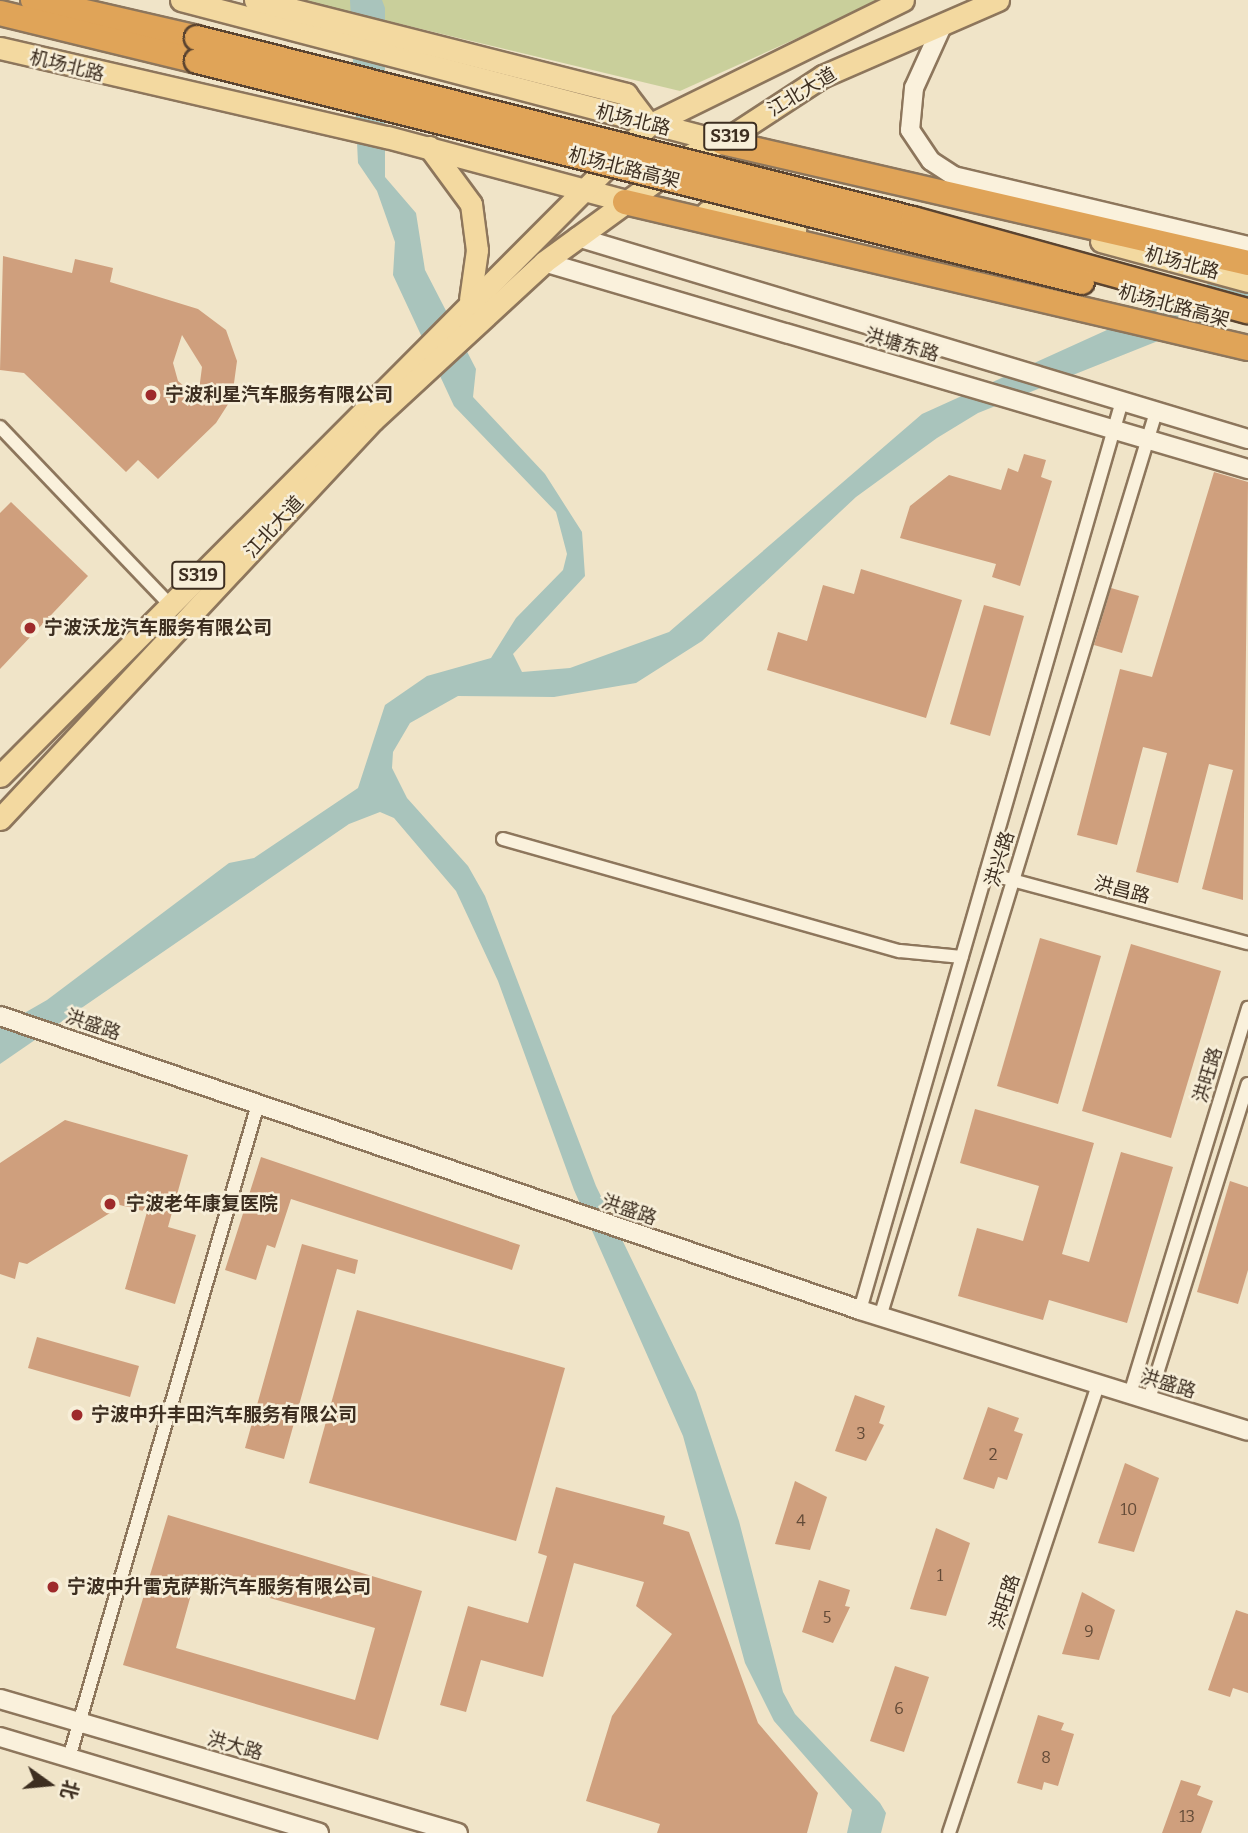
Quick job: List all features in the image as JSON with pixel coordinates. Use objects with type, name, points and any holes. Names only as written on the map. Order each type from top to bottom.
[{"type":"highway","name":"机场北路高架","points":[[33,0],[197,49],[1248,326]]},
{"type":"highway","name":"机场北路高架","points":[[0,13],[197,49],[913,219],[1248,311]]},
{"type":"highway","points":[[722,142],[1248,263]]},
{"type":"highway","points":[[625,202],[1248,347]]},
{"type":"main road","name":"机场北路","points":[[181,0],[314,25],[424,65],[1248,281]]},
{"type":"main road","points":[[255,0],[314,25],[423,42],[626,94],[649,125]]},
{"type":"main road","name":"江北大道","points":[[0,819],[400,382],[470,300],[649,125],[903,0]]},
{"type":"main road","name":"江北大道","points":[[0,776],[169,604],[400,382],[488,312],[544,262],[692,154],[722,142],[823,76],[998,0]]},
{"type":"main road","points":[[943,24],[918,76],[910,130],[931,161],[954,176],[1248,246]]},
{"type":"main road","name":"机场北路","points":[[0,48],[429,147],[584,187],[625,202]]},
{"type":"main road","points":[[429,147],[471,204],[478,250],[470,300]]},
{"type":"main road","points":[[625,202],[741,216],[1077,299],[1248,347]]},
{"type":"main road","name":"洪塘东路","points":[[577,237],[1248,439]]},
{"type":"main road","name":"洪塘东路","points":[[544,262],[1248,469]]},
{"type":"main road","name":"洪盛路","points":[[0,1016],[880,1317],[1248,1431]]},
{"type":"main road","name":"洪大路","points":[[0,1699],[458,1833]]},
{"type":"main road","points":[[0,1737],[319,1833]]},
{"type":"street","name":"洪兴路","points":[[860,1310],[1122,401]]},
{"type":"street","name":"洪兴路","points":[[880,1317],[1156,412]]},
{"type":"street","points":[[0,427],[169,604]]},
{"type":"street","points":[[503,839],[900,951],[962,957]]},
{"type":"street","name":"洪昌路","points":[[986,873],[1248,943]]},
{"type":"street","name":"洪旺路","points":[[1130,1394],[1248,1008]]},
{"type":"street","points":[[1149,1399],[1248,1084]]},
{"type":"street","points":[[69,1758],[258,1104]]},
{"type":"street","name":"洪旺路","points":[[949,1833],[1098,1384]]},
{"type":"green space","points":[[300,0],[882,0],[680,91]]},
{"type":"water","points":[[350,0],[382,0],[385,8],[385,177],[416,213],[425,270],[476,369],[473,397],[545,474],[582,532],[585,576],[513,654],[522,672],[570,668],[669,632],[922,414],[1248,266],[1248,305],[978,413],[937,438],[856,497],[702,641],[636,683],[554,697],[458,696],[410,723],[393,752],[392,768],[407,798],[468,866],[485,896],[596,1186],[696,1392],[739,1521],[783,1692],[795,1714],[880,1803],[886,1813],[881,1833],[847,1833],[852,1810],[774,1721],[745,1663],[683,1436],[574,1190],[498,981],[456,891],[394,818],[380,812],[349,824],[0,1064],[0,1027],[47,1000],[229,863],[254,858],[358,788],[385,705],[427,676],[491,658],[516,618],[563,570],[567,554],[556,512],[454,406],[393,275],[395,242],[377,191],[358,163]]},
{"type":"building","points":[[3,256],[72,273],[75,259],[113,268],[110,282],[198,309],[226,330],[237,361],[232,398],[216,423],[158,479],[138,460],[126,472],[24,373],[0,370]],"holes":[[[182,335],[202,367],[198,398],[178,381],[173,363]]]},
{"type":"building","points":[[1024,454],[1046,460],[1041,477],[1052,481],[1020,586],[992,577],[996,564],[900,538],[910,506],[949,475],[1001,490],[1008,468],[1018,472]]},
{"type":"building","points":[[1214,472],[1248,482],[1243,900],[1202,889],[1233,770],[1209,764],[1178,883],[1136,872],[1167,753],[1143,747],[1117,845],[1077,835],[1120,669],[1152,677]]},
{"type":"building","points":[[11,502],[88,576],[0,669],[0,513]]},
{"type":"building","points":[[861,569],[962,600],[926,718],[767,670],[778,632],[807,641],[823,585],[854,594]]},
{"type":"building","points":[[1111,588],[1139,596],[1122,653],[1094,645]]},
{"type":"building","points":[[984,605],[1024,616],[990,736],[950,724]]},
{"type":"building","points":[[1040,938],[1101,956],[1058,1104],[997,1086]]},
{"type":"building","points":[[1131,944],[1221,971],[1171,1138],[1082,1111]]},
{"type":"building","points":[[975,1109],[1094,1143],[1062,1254],[1089,1262],[1121,1152],[1173,1167],[1127,1323],[1049,1300],[1043,1320],[958,1296],[977,1228],[1023,1241],[1039,1186],[960,1163]]},
{"type":"building","points":[[65,1120],[188,1155],[168,1227],[196,1235],[175,1304],[125,1289],[147,1212],[112,1203],[110,1213],[27,1264],[19,1262],[15,1279],[0,1274],[0,1163]]},
{"type":"building","points":[[261,1157],[520,1245],[512,1270],[291,1199],[275,1248],[267,1245],[256,1280],[225,1270]]},
{"type":"building","points":[[1230,1181],[1248,1187],[1248,1270],[1238,1304],[1197,1292]]},
{"type":"building","points":[[302,1244],[358,1260],[355,1274],[337,1269],[284,1459],[245,1448]]},
{"type":"building","points":[[357,1310],[565,1368],[516,1541],[309,1483]]},
{"type":"building","points":[[37,1337],[139,1366],[130,1397],[28,1368]]},
{"type":"building","points":[[855,1395],[885,1406],[879,1423],[884,1425],[866,1461],[835,1451]]},
{"type":"building","points":[[988,1407],[1019,1418],[1014,1431],[1023,1434],[1007,1480],[998,1477],[994,1489],[963,1479]]},
{"type":"building","points":[[1125,1463],[1159,1478],[1134,1552],[1098,1543]]},
{"type":"building","points":[[795,1481],[827,1497],[810,1550],[775,1544]]},
{"type":"building","points":[[556,1487],[665,1516],[663,1524],[689,1532],[758,1723],[818,1793],[807,1833],[657,1833],[660,1824],[586,1801],[612,1716],[672,1634],[636,1606],[644,1582],[574,1563],[543,1677],[481,1660],[466,1712],[440,1705],[468,1606],[528,1623],[547,1556],[538,1553]]},
{"type":"building","points":[[168,1515],[422,1591],[378,1740],[123,1665]],"holes":[[[196,1577],[375,1628],[355,1700],[176,1648]]]},
{"type":"building","points":[[936,1528],[970,1543],[946,1616],[910,1609]]},
{"type":"building","points":[[819,1580],[850,1590],[845,1606],[850,1607],[833,1643],[802,1632]]},
{"type":"building","points":[[1082,1592],[1115,1610],[1099,1660],[1062,1654]]},
{"type":"building","points":[[1236,1610],[1248,1614],[1248,1693],[1233,1688],[1230,1697],[1208,1690]]},
{"type":"building","points":[[895,1666],[929,1677],[904,1752],[870,1741]]},
{"type":"building","points":[[1038,1715],[1064,1723],[1061,1730],[1074,1734],[1058,1786],[1044,1782],[1042,1790],[1017,1783]]},
{"type":"building","points":[[1181,1780],[1201,1786],[1197,1795],[1213,1801],[1201,1833],[1162,1833]]},
{"type":"place","name":"宁波利星汽车服务有限公司","points":[[151,395]]},
{"type":"place","name":"宁波沃龙汽车服务有限公司","points":[[30,628]]},
{"type":"place","name":"宁波老年康复医院","points":[[110,1204]]},
{"type":"place","name":"宁波中升丰田汽车服务有限公司","points":[[77,1415]]},
{"type":"place","name":"宁波中升雷克萨斯汽车服务有限公司","points":[[53,1587]]}]
